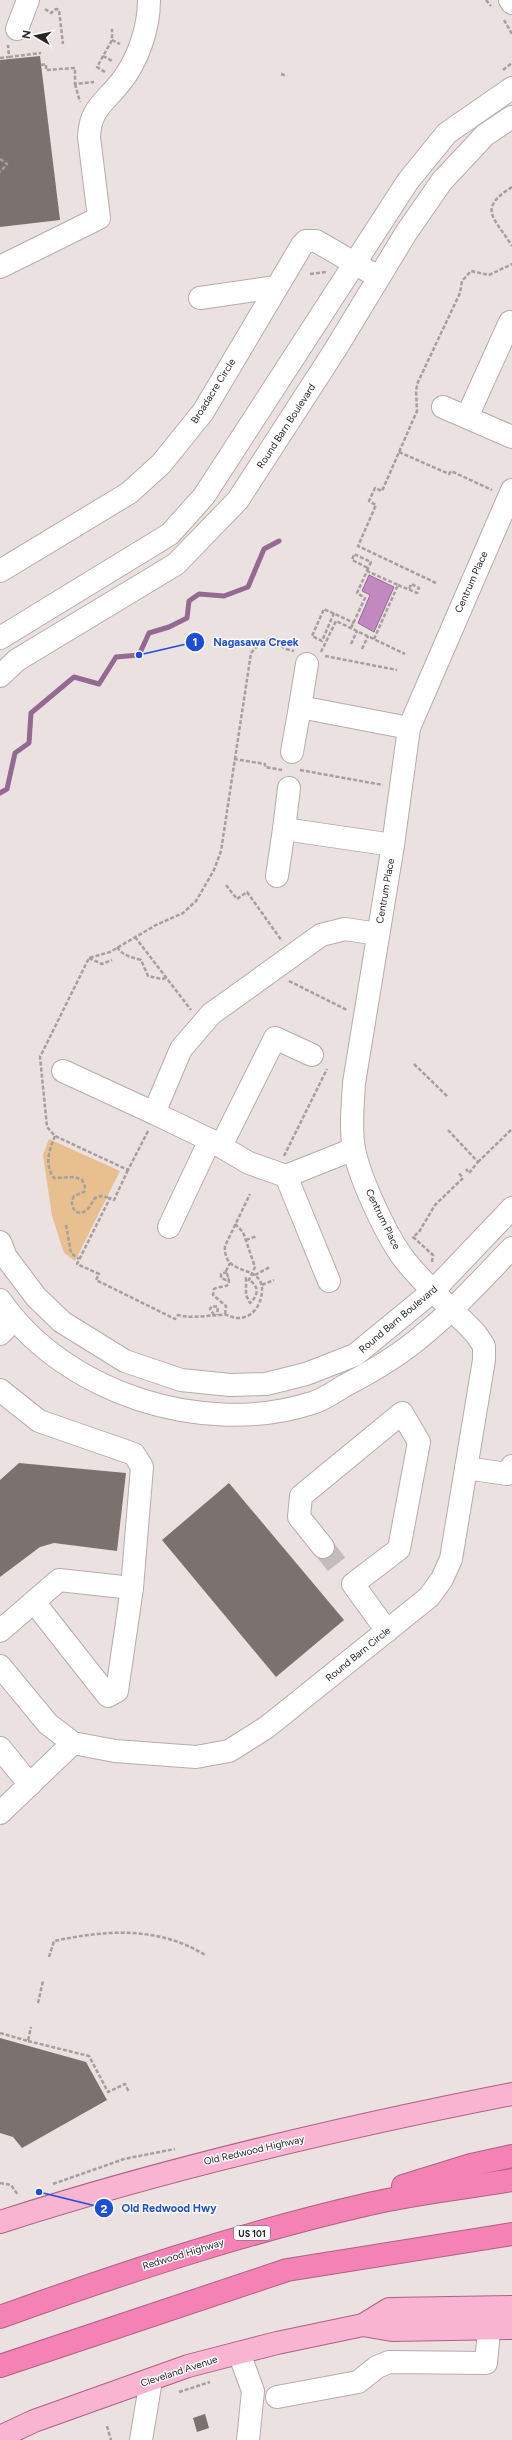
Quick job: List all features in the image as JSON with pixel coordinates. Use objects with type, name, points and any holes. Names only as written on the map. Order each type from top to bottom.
[{"type":"highway","points":[[285,2224],[471,2165],[512,2156]]},
{"type":"highway","name":"Redwood Highway","points":[[0,2317],[192,2250],[285,2224],[371,2203],[512,2180]]},
{"type":"highway","points":[[0,2366],[287,2270],[512,2234]]},
{"type":"highway","points":[[0,2382],[105,2330]]},
{"type":"main road","name":"Old Redwood Highway","points":[[0,2222],[87,2194],[230,2155],[405,2115],[512,2094]]},
{"type":"main road","name":"Cleveland Avenue","points":[[0,2437],[34,2421],[188,2366],[363,2325],[392,2330],[498,2314],[512,2328]]},
{"type":"street","points":[[0,267],[99,218],[89,137],[89,124],[95,111],[121,82],[134,60],[145,34],[149,0]]},
{"type":"street","points":[[17,29],[35,3]]},
{"type":"street","points":[[0,638],[170,534],[204,496],[408,181],[447,133],[512,88]]},
{"type":"street","name":"Round Barn Boulevard","points":[[0,676],[17,660],[176,564],[238,500],[442,180],[485,135],[512,117]]},
{"type":"street","name":"Broadacre Circle","points":[[0,571],[129,493],[161,464],[203,412],[298,249],[306,241],[316,241],[356,263],[379,278]]},
{"type":"street","points":[[200,298],[276,287]]},
{"type":"street","points":[[467,417],[510,322]]},
{"type":"street","points":[[443,406],[512,437]]},
{"type":"street","name":"Centrum Place","points":[[433,1291],[402,1255],[390,1235],[369,1189],[354,1149],[352,1115],[354,1082],[393,845],[409,728],[502,490]]},
{"type":"street","points":[[277,876],[290,771],[300,707],[303,658]]},
{"type":"street","points":[[300,707],[409,728]]},
{"type":"street","points":[[284,829],[393,845]]},
{"type":"street","points":[[151,1121],[181,1049],[211,1014],[321,935],[345,929],[378,934]]},
{"type":"street","points":[[169,1227],[275,1038],[320,1060]]},
{"type":"street","points":[[63,1071],[151,1121],[215,1143],[249,1163],[283,1169],[354,1149]]},
{"type":"street","points":[[283,1169],[329,1281]]},
{"type":"street","name":"Round Barn Boulevard","points":[[0,1242],[6,1257],[36,1297],[62,1322],[125,1361],[181,1380],[230,1385],[266,1384],[306,1374],[355,1355],[433,1291],[512,1208]]},
{"type":"street","points":[[0,1300],[7,1327],[63,1363],[102,1385],[162,1406],[190,1412],[228,1414],[266,1412],[312,1403],[360,1378],[422,1336],[453,1308],[512,1248]]},
{"type":"street","name":"Round Barn Circle","points":[[0,1666],[48,1724],[73,1743],[115,1751],[196,1757],[229,1751],[268,1727],[429,1597],[442,1579],[451,1559],[484,1360],[484,1346],[476,1334],[453,1308],[433,1291]]},
{"type":"street","points":[[0,1390],[39,1421],[134,1454],[142,1467],[132,1588],[117,1691],[108,1696],[34,1602]]},
{"type":"street","points":[[323,1547],[299,1517],[301,1496],[402,1413],[419,1442],[399,1550],[347,1577],[387,1631]]},
{"type":"street","points":[[466,1468],[507,1474],[512,1466]]},
{"type":"street","points":[[0,1631],[59,1580],[132,1588]]},
{"type":"street","points":[[0,1813],[73,1743]]},
{"type":"street","points":[[0,1748],[30,1785]]},
{"type":"street","points":[[277,2397],[358,2382],[377,2367],[389,2362],[486,2363],[498,2314]]},
{"type":"street","points":[[239,2353],[253,2391],[251,2425],[248,2440]]},
{"type":"street","points":[[144,2439],[151,2380]]},
{"type":"path","points":[[35,3],[51,13],[56,9],[60,10],[64,44]]},
{"type":"path","points":[[105,78],[108,74],[97,67],[112,40],[112,28]]},
{"type":"path","points":[[9,57],[41,53]]},
{"type":"path","points":[[41,65],[46,64],[46,70],[74,68],[76,84],[91,82]]},
{"type":"path","points":[[281,74],[287,76]]},
{"type":"path","points":[[0,159],[7,164],[0,172]]},
{"type":"path","points":[[512,187],[497,196],[492,203],[491,210],[512,246]]},
{"type":"path","points":[[436,583],[358,546],[376,505],[369,501],[375,488],[382,491],[399,452],[416,411],[416,390],[418,382],[460,293],[462,281],[471,271],[490,275],[512,264]]},
{"type":"path","points":[[310,274],[330,272]]},
{"type":"path","points":[[399,452],[449,474],[451,470],[502,490]]},
{"type":"path","points":[[351,628],[365,598],[357,593],[368,569],[371,562],[354,554],[352,560],[368,569],[398,585],[409,590]]},
{"type":"path","points":[[374,639],[398,585]]},
{"type":"path","points":[[334,613],[322,641],[312,636],[324,609],[334,613],[354,623]]},
{"type":"path","points":[[398,670],[319,655],[336,621],[405,654]]},
{"type":"path","points":[[351,644],[357,631]]},
{"type":"path","points":[[362,649],[368,636]]},
{"type":"path","points":[[128,1170],[55,1136],[47,1127],[40,1057],[89,958],[117,947],[183,913],[196,901],[214,870],[221,851],[251,653],[258,645],[272,640],[303,658]]},
{"type":"path","points":[[234,759],[265,764],[265,767],[290,771],[297,769],[384,785]]},
{"type":"path","points":[[226,885],[236,899],[247,892],[282,941]]},
{"type":"path","points":[[135,937],[191,1011]]},
{"type":"path","points":[[117,947],[120,952],[128,957],[141,960],[148,976],[162,980],[166,978]]},
{"type":"path","points":[[89,958],[102,964],[112,960]]},
{"type":"path","points":[[287,981],[349,1011]]},
{"type":"path","points":[[283,1169],[320,1060]]},
{"type":"path","points":[[414,1064],[448,1097]]},
{"type":"path","points":[[55,1136],[48,1154],[50,1173],[54,1178],[75,1177],[82,1180],[85,1187],[84,1192],[74,1196],[72,1207],[76,1212],[82,1213],[88,1209],[95,1198],[101,1196],[114,1200],[151,1121]]},
{"type":"path","points":[[466,1169],[469,1173],[478,1162],[512,1129]]},
{"type":"path","points":[[448,1130],[478,1162]]},
{"type":"path","points":[[434,1265],[432,1263],[433,1255],[413,1237],[420,1232],[435,1205],[463,1178],[458,1172]]},
{"type":"path","points":[[110,1198],[77,1264],[99,1274],[96,1280],[175,1319],[178,1315],[190,1318],[225,1314],[238,1318],[248,1316],[256,1310],[260,1302],[262,1285],[252,1273],[232,1266],[224,1253],[225,1246],[250,1194]]},
{"type":"path","points":[[235,1224],[243,1232],[255,1267],[249,1280]]},
{"type":"path","points":[[66,1225],[71,1253],[80,1259]]},
{"type":"path","points":[[246,1240],[257,1236]]},
{"type":"path","points":[[225,1314],[226,1306],[215,1298],[214,1289],[226,1287],[229,1278],[227,1272],[230,1263]]},
{"type":"path","points":[[255,1275],[270,1267]]},
{"type":"path","points":[[227,1272],[222,1274],[221,1278],[226,1280],[229,1278]]},
{"type":"path","points":[[246,1278],[249,1280],[255,1284],[257,1290],[255,1299],[250,1303],[245,1287],[246,1278]]},
{"type":"path","points":[[262,1285],[274,1280]]},
{"type":"path","points":[[49,1958],[54,1941],[118,1931],[154,1935],[193,1948],[205,1955]]},
{"type":"path","points":[[38,2003],[43,1981]]},
{"type":"path","points":[[28,2041],[31,2027]]},
{"type":"path","points":[[0,2033],[89,2056],[108,2092],[125,2084],[129,2092]]},
{"type":"path","points":[[0,2183],[12,2185],[18,2195]]},
{"type":"path","points":[[174,2393],[216,2380]]},
{"type":"path","points":[[107,2426],[111,2440]]},
{"type":"shaded area","points":[[369,575],[394,587],[374,632],[358,623],[370,595],[362,591]]},
{"type":"shaded area","points":[[49,1139],[120,1171],[75,1261],[64,1253],[52,1216],[43,1155]]},
{"type":"building","points":[[40,56],[60,220],[0,227],[0,60]]},
{"type":"building","points":[[19,1463],[126,1473],[117,1551],[54,1543],[40,1547],[0,1577],[0,1480]]},
{"type":"building","points":[[229,1483],[344,1620],[276,1677],[162,1540]]},
{"type":"building","points":[[0,2038],[86,2062],[107,2100],[22,2148],[13,2137],[0,2133]]},
{"type":"building","points":[[205,2414],[209,2428],[197,2432],[193,2418]]},
{"type":"waterway","points":[[0,793],[7,789],[15,753],[29,743],[31,713],[74,677],[99,684],[116,657],[139,655],[149,633],[169,627],[187,618],[189,601],[199,594],[224,596],[248,587],[264,549],[279,541]]},
{"type":"tunnel","points":[[323,1547],[341,1570]]},
{"type":"place","name":"Nagasawa Creek","points":[[139,655]]},
{"type":"place","name":"Old Redwood Hwy","points":[[39,2192]]}]
